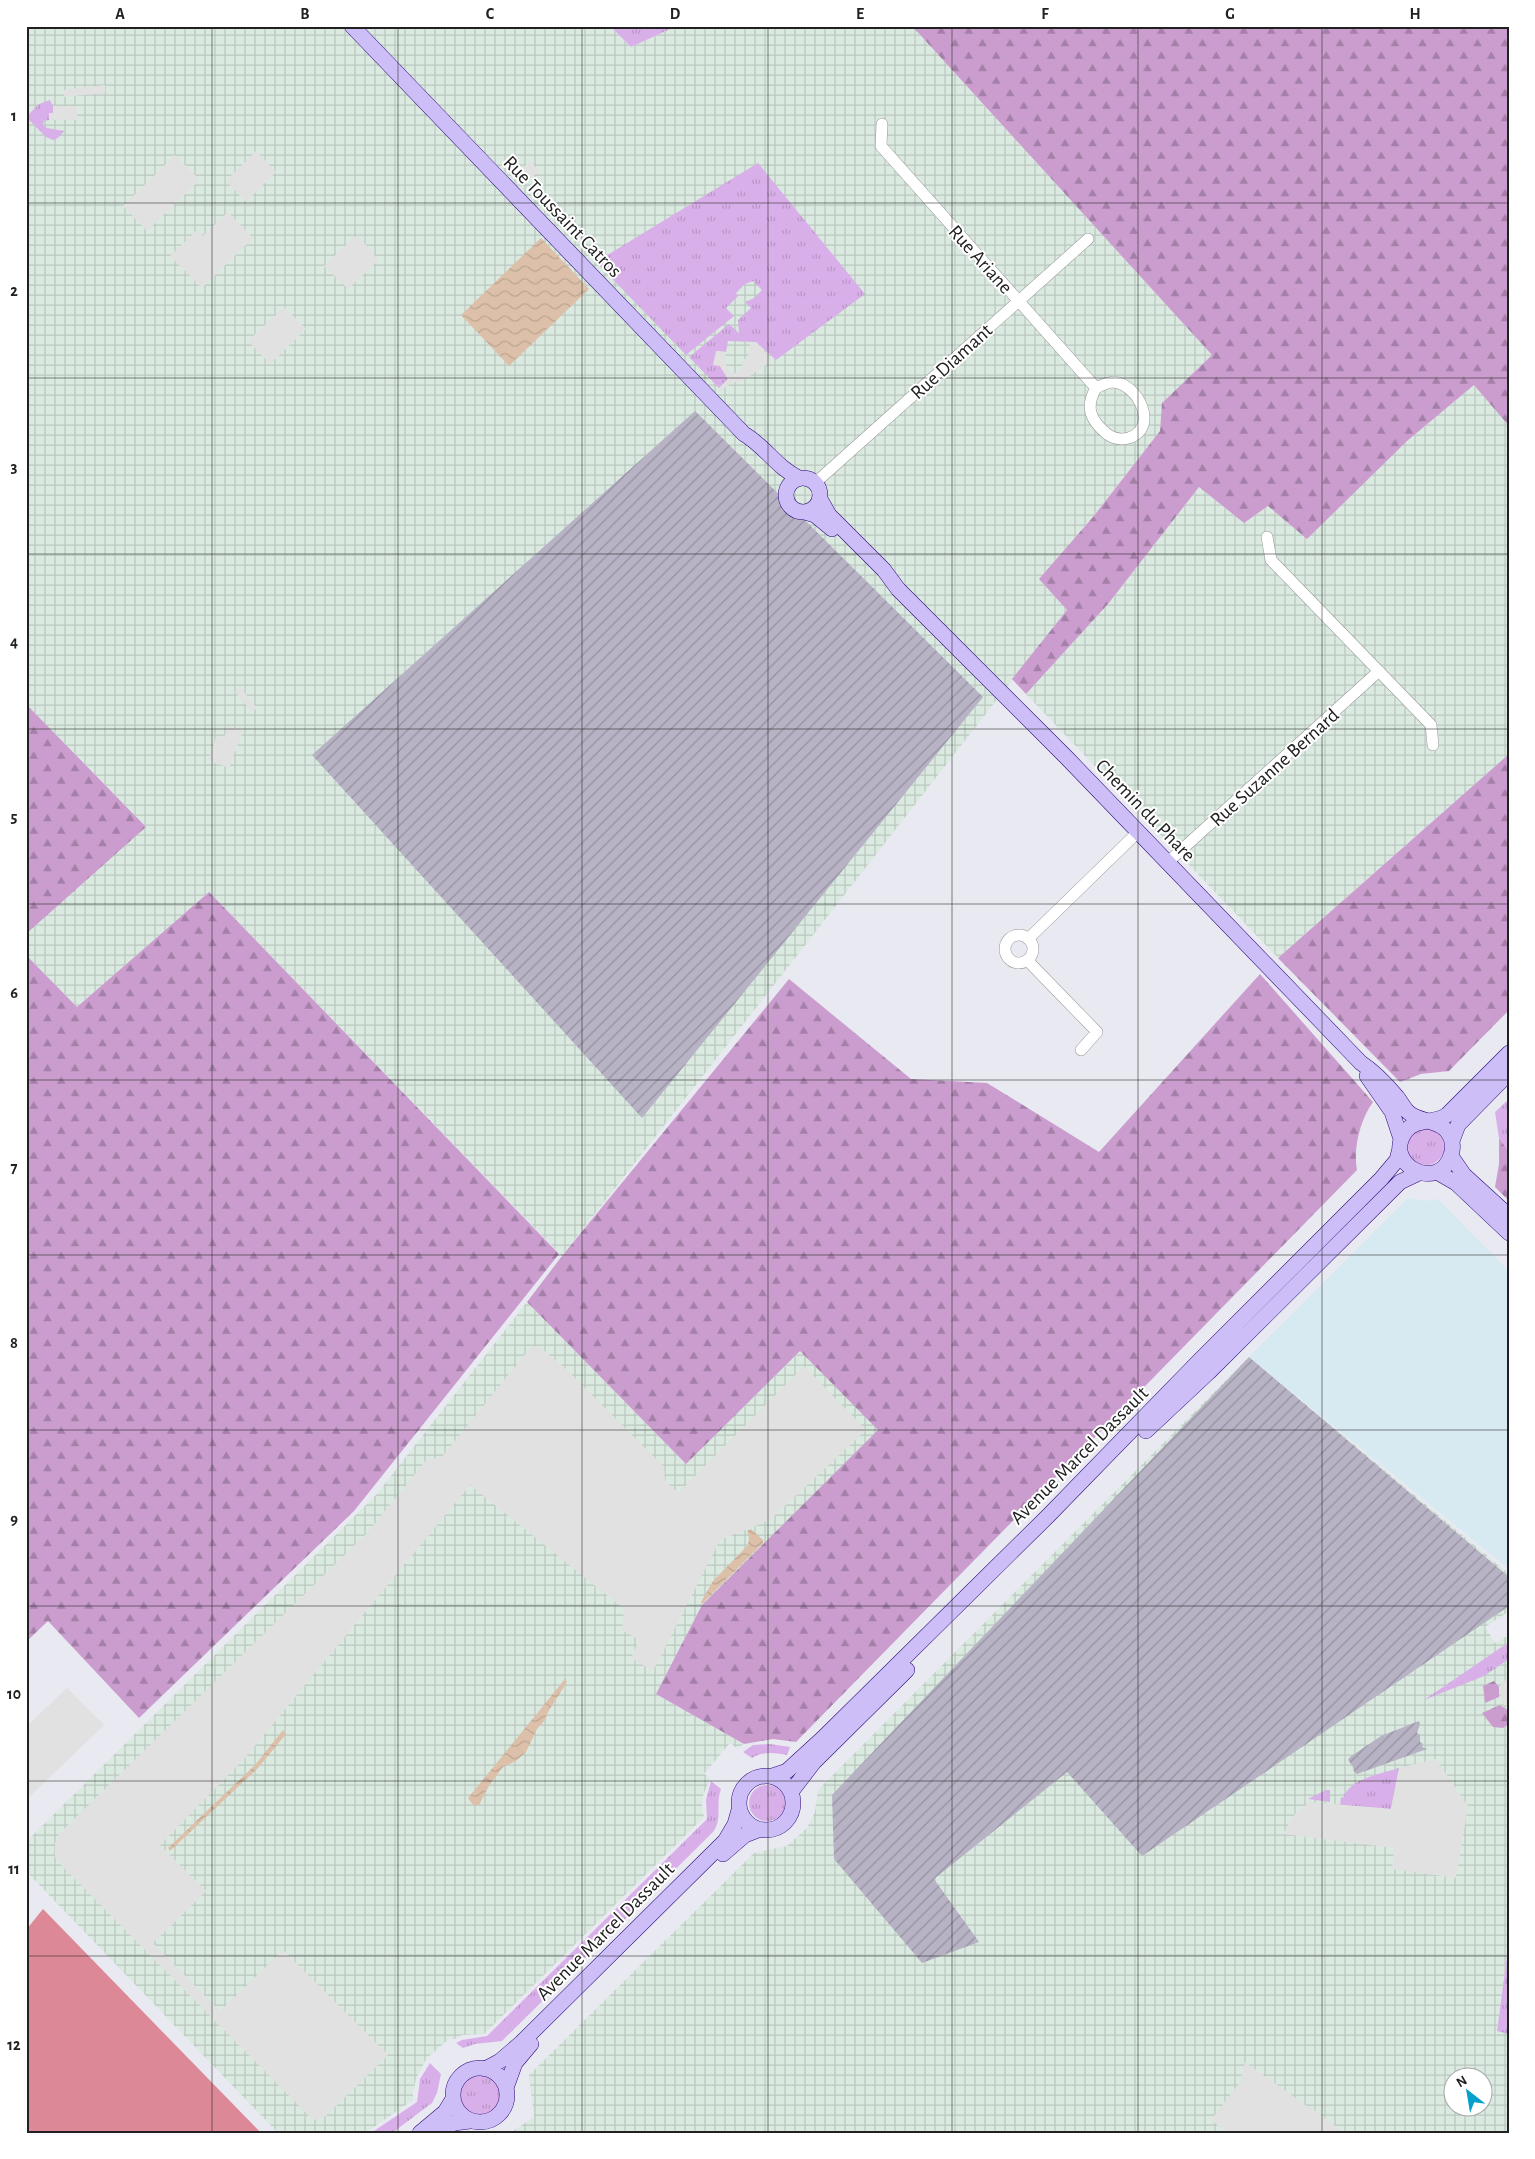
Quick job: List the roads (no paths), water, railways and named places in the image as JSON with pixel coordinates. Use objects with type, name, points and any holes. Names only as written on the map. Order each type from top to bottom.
[{"type":"main road","name":"Rue Toussaint Catros","points":[[352,26],[744,434],[751,447],[778,476],[786,492]]},
{"type":"main road","name":"Rue Toussaint Catros","points":[[744,434],[758,442],[785,470],[799,478]]},
{"type":"main road","points":[[799,478],[808,478],[815,483],[818,487],[820,499],[814,508],[800,512],[791,507],[786,498],[786,492],[790,483],[799,478]]},
{"type":"main road","name":"Chemin du Phare","points":[[820,499],[829,515],[884,570],[898,589],[1168,862],[1361,1063],[1374,1072],[1409,1114],[1432,1122]]},
{"type":"main road","name":"Chemin du Phare","points":[[805,512],[815,515],[824,521],[876,574],[898,589]]},
{"type":"main road","points":[[1509,1053],[1447,1115],[1432,1122],[1422,1122],[1413,1125],[1406,1131],[1401,1144],[1401,1155],[1408,1166],[1419,1173],[1428,1174],[1437,1172],[1444,1167],[1458,1125],[1509,1073]]},
{"type":"main road","name":"Chemin du Phare","points":[[1361,1063],[1368,1078],[1392,1112],[1401,1144]]},
{"type":"main road","points":[[1432,1122],[1442,1127],[1464,1175],[1509,1216]]},
{"type":"main road","name":"Avenue Marcel Dassault","points":[[772,1776],[787,1771],[823,1738],[1041,1522],[1381,1179],[1397,1160],[1401,1144]]},
{"type":"main road","points":[[1437,1172],[1456,1183],[1509,1233]]},
{"type":"main road","name":"Avenue Marcel Dassault","points":[[791,1792],[822,1755],[1160,1417],[1209,1372],[1400,1182],[1419,1173]]},
{"type":"main road","points":[[772,1776],[786,1784],[791,1792],[794,1807],[788,1820],[776,1829],[758,1830],[750,1826],[739,1810],[740,1794],[744,1787],[757,1777],[772,1776]]},
{"type":"main road","name":"Avenue Marcel Dassault","points":[[485,2069],[500,2061],[520,2043],[725,1841],[735,1824],[739,1810]]},
{"type":"main road","name":"Avenue Marcel Dassault","points":[[506,2088],[516,2062],[523,2053],[729,1848],[744,1835],[758,1830]]},
{"type":"main road","points":[[438,2133],[454,2123],[485,2122],[498,2115],[506,2102],[506,2088],[498,2076],[485,2069],[471,2070],[464,2073],[454,2086],[453,2100],[459,2113],[470,2121]]},
{"type":"main road","points":[[420,2133],[445,2112],[453,2100]]},
{"type":"street","name":"Rue Ariane","points":[[882,124],[881,146],[1096,388]]},
{"type":"street","name":"Rue Diamant","points":[[815,483],[1088,239]]},
{"type":"street","points":[[1105,383],[1120,384],[1139,401],[1144,410],[1145,419],[1138,432],[1133,436],[1119,439],[1105,432],[1092,416],[1089,409],[1090,398],[1096,388],[1105,383]]},
{"type":"street","points":[[1267,536],[1271,560],[1431,725],[1433,745]]},
{"type":"street","name":"Rue Suzanne Bernard","points":[[1168,862],[1379,671]]},
{"type":"street","points":[[1028,939],[1138,832]]},
{"type":"street","points":[[1014,936],[1024,936],[1028,939],[1033,951],[1027,960],[1021,963],[1012,962],[1005,951],[1007,942],[1014,936]]},
{"type":"street","points":[[1027,960],[1097,1032],[1081,1050]]},
{"type":"water","points":[[541,238],[589,289],[509,366],[461,315]]},
{"type":"water","points":[[751,1529],[763,1540],[763,1543],[702,1604],[701,1602],[713,1581],[748,1545],[749,1537],[747,1531]]},
{"type":"water","points":[[565,1679],[567,1682],[545,1720],[537,1729],[526,1752],[516,1761],[503,1767],[490,1784],[479,1805],[473,1805],[468,1798]]},
{"type":"water","points":[[283,1730],[286,1734],[258,1768],[170,1851],[168,1848],[255,1765]]}]
